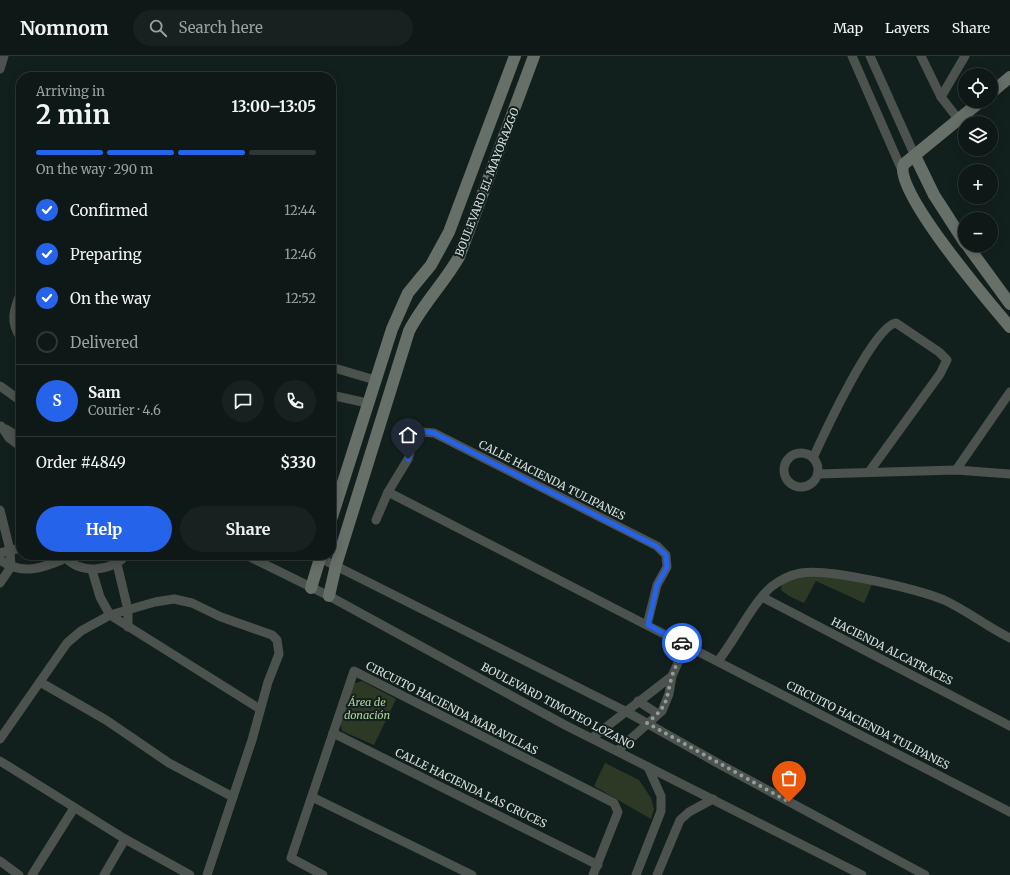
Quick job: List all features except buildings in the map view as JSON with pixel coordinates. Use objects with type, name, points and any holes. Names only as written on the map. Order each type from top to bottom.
[{"type":"street","points":[[0,69],[4,56]]},
{"type":"street","name":"BOULEVARD EL MAYORAZGO","points":[[336,502],[367,403],[398,313],[408,293],[431,265],[449,232],[515,56]]},
{"type":"street","name":"BOULEVARD EL MAYORAZGO","points":[[329,596],[336,565],[404,345],[416,318],[450,272],[459,257],[534,56]]},
{"type":"street","points":[[852,56],[912,196],[925,219],[1009,324]]},
{"type":"street","points":[[870,56],[934,195],[958,232]]},
{"type":"street","points":[[921,56],[941,97],[958,119]]},
{"type":"street","points":[[941,97],[965,56]]},
{"type":"street","points":[[998,87],[1010,77]]},
{"type":"street","points":[[964,116],[973,108]]},
{"type":"street","points":[[901,168],[958,121]]},
{"type":"street","points":[[972,252],[1010,304]]},
{"type":"street","points":[[16,305],[13,322],[16,331]]},
{"type":"street","points":[[813,458],[840,399],[856,372],[886,329],[896,322],[939,352],[947,360],[940,374],[868,472]]},
{"type":"street","points":[[336,368],[375,380]]},
{"type":"street","points":[[0,386],[16,397]]},
{"type":"street","points":[[336,396],[367,403],[380,401],[390,392]]},
{"type":"street","points":[[956,470],[1010,392]]},
{"type":"street","points":[[0,426],[16,435]]},
{"type":"street","points":[[0,426],[9,438],[16,443]]},
{"type":"street","name":"CALLE HACIENDA TULIPANES","points":[[376,520],[388,492],[408,459],[414,438],[422,432],[427,431],[434,433],[650,542],[666,555],[667,567],[657,585],[648,625]]},
{"type":"street","points":[[804,454],[813,458],[818,465],[818,474],[812,483],[803,487],[793,485],[786,477],[786,462],[794,455],[804,454]]},
{"type":"street","points":[[818,474],[956,470],[1010,474]]},
{"type":"street","points":[[388,492],[686,645],[672,676],[666,703],[658,714],[617,751]]},
{"type":"street","points":[[0,510],[10,550],[10,568],[0,583]]},
{"type":"street","points":[[0,553],[16,549]]},
{"type":"street","points":[[0,560],[10,568],[42,568],[57,560]]},
{"type":"street","points":[[70,560],[77,565],[92,570],[117,564],[121,560]]},
{"type":"street","name":"BOULEVARD TIMOTEO LOZANO","points":[[256,560],[329,596],[617,751],[862,875]]},
{"type":"street","points":[[310,588],[318,560]]},
{"type":"street","points":[[327,560],[627,712],[925,875]]},
{"type":"street","points":[[117,564],[128,610],[128,627]]},
{"type":"street","points":[[92,570],[100,597],[110,615],[260,709]]},
{"type":"street","points":[[718,661],[730,646],[762,597],[780,581],[802,573],[830,574],[863,579],[936,597],[964,610],[990,629],[1010,638]]},
{"type":"street","name":"HACIENDA ALCATRACES","points":[[762,597],[1010,726]]},
{"type":"street","points":[[0,740],[67,643],[81,631],[110,615],[155,602],[174,599],[192,603],[221,617],[272,635],[277,640],[279,654],[207,875]]},
{"type":"street","name":"CIRCUITO HACIENDA TULIPANES","points":[[686,645],[1009,811],[1010,801]]},
{"type":"street","name":"CIRCUITO HACIENDA MARAVILLAS","points":[[323,875],[291,858],[354,671],[614,803],[618,812],[593,875]]},
{"type":"street","points":[[592,738],[672,676]]},
{"type":"street","points":[[40,682],[106,720],[169,763],[233,796]]},
{"type":"street","points":[[638,701],[658,714]]},
{"type":"street","name":"CALLE HACIENDA LAS CRUCES","points":[[333,733],[598,865]]},
{"type":"street","points":[[0,761],[125,839],[190,875]]},
{"type":"street","points":[[636,875],[661,812],[661,796],[648,767]]},
{"type":"street","points":[[312,797],[472,875]]},
{"type":"street","points":[[657,875],[680,820],[689,812],[714,799]]},
{"type":"street","points":[[32,875],[74,808]]},
{"type":"street","points":[[104,875],[125,839]]},
{"type":"street","points":[[0,861],[19,875]]},
{"type":"green space","points":[[808,575],[873,582],[864,603],[816,581],[804,603],[789,596],[781,590],[782,585],[788,580]]},
{"type":"green space","name":"Área de donación","points":[[362,681],[396,699],[374,745],[342,731],[340,720],[353,684]]},
{"type":"green space","points":[[605,763],[639,780],[651,798],[654,809],[651,819],[594,786]]},
{"type":"way so far","points":[[682,643],[686,645],[672,676],[666,703],[662,711],[647,723],[789,802]]},
{"type":"route","points":[[408,459],[414,438],[418,434],[427,431],[434,433],[656,546],[666,555],[667,567],[657,585],[651,605],[648,625],[682,643]]}]
